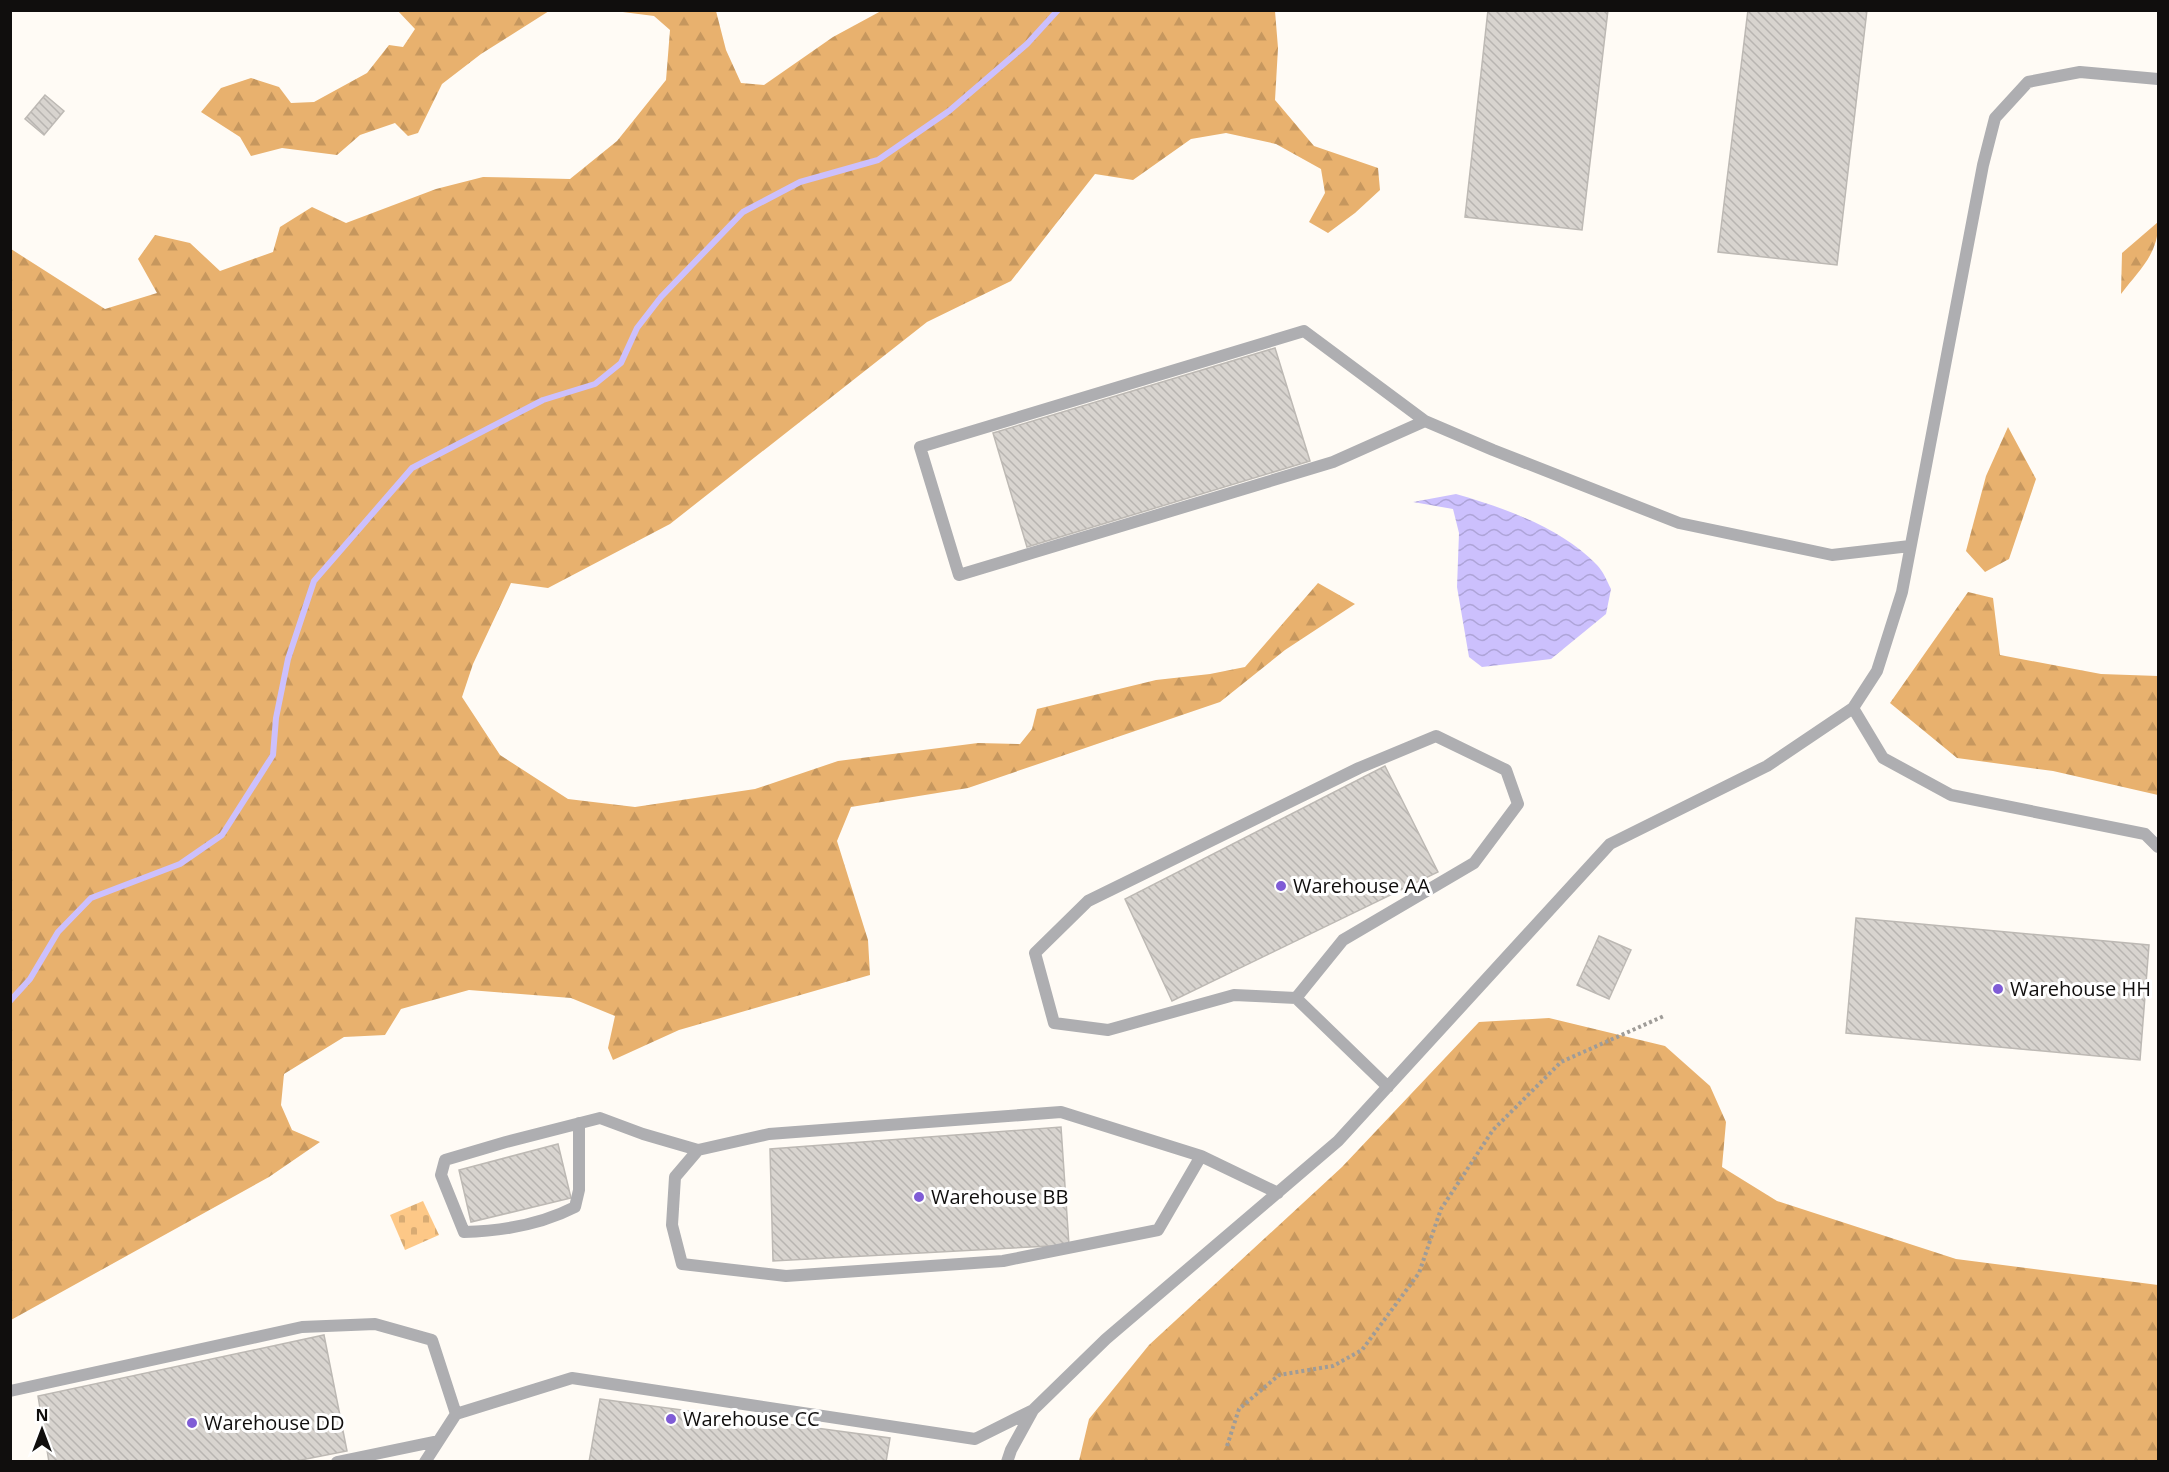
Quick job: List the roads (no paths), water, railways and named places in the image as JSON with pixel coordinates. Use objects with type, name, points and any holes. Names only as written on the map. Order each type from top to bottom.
[{"type":"lane","points":[[1007,1461],[1033,1410],[1106,1339],[1338,1141],[1610,844],[1767,766],[1853,708],[1877,671],[1902,592],[1983,165],[1995,118],[2028,82],[2080,72],[2158,79]]},
{"type":"lane","points":[[1425,421],[1333,462],[959,575],[920,447],[1304,332],[1425,421],[1492,450],[1679,523],[1832,555],[1911,546]]},
{"type":"lane","points":[[1853,708],[1883,758],[1951,795],[2145,834],[2158,847]]},
{"type":"lane","points":[[1296,998],[1343,940],[1474,863],[1518,804],[1506,770],[1436,736],[1359,768],[1088,901],[1035,953],[1054,1023],[1108,1030],[1234,995],[1296,998],[1388,1087]]},
{"type":"lane","points":[[579,1123],[579,1190],[575,1207],[560,1215],[496,1231],[464,1232],[441,1175],[445,1160],[579,1123],[600,1118],[643,1134],[698,1150],[769,1134],[1061,1112],[1201,1156],[1278,1193]]},
{"type":"lane","points":[[698,1150],[675,1176],[672,1225],[682,1263],[786,1276],[1002,1262],[1158,1230],[1201,1156]]},
{"type":"lane","points":[[10,1391],[302,1327],[375,1324],[432,1340],[456,1414]]},
{"type":"lane","points":[[425,1461],[456,1414],[572,1378],[975,1439],[1033,1410]]},
{"type":"lane","points":[[337,1461],[438,1441]]},
{"type":"water","points":[[1456,494],[1531,521],[1567,540],[1583,552],[1599,567],[1611,589],[1606,614],[1551,659],[1482,667],[1469,657],[1457,587],[1459,533],[1453,509],[1413,502]]},
{"type":"waterway","points":[[10,1001],[30,979],[58,932],[91,898],[180,864],[222,835],[273,755],[276,718],[288,659],[314,581],[412,468],[543,400],[595,384],[621,363],[637,328],[661,297],[743,212],[800,182],[878,160],[949,111],[1027,44],[1058,10]]},
{"type":"place","name":"Warehouse AA","points":[[1281,886]]},
{"type":"place","name":"Warehouse HH","points":[[1998,989]]},
{"type":"place","name":"Warehouse BB","points":[[919,1197]]},
{"type":"place","name":"Warehouse CC","points":[[671,1419]]},
{"type":"place","name":"Warehouse DD","points":[[192,1423]]}]
